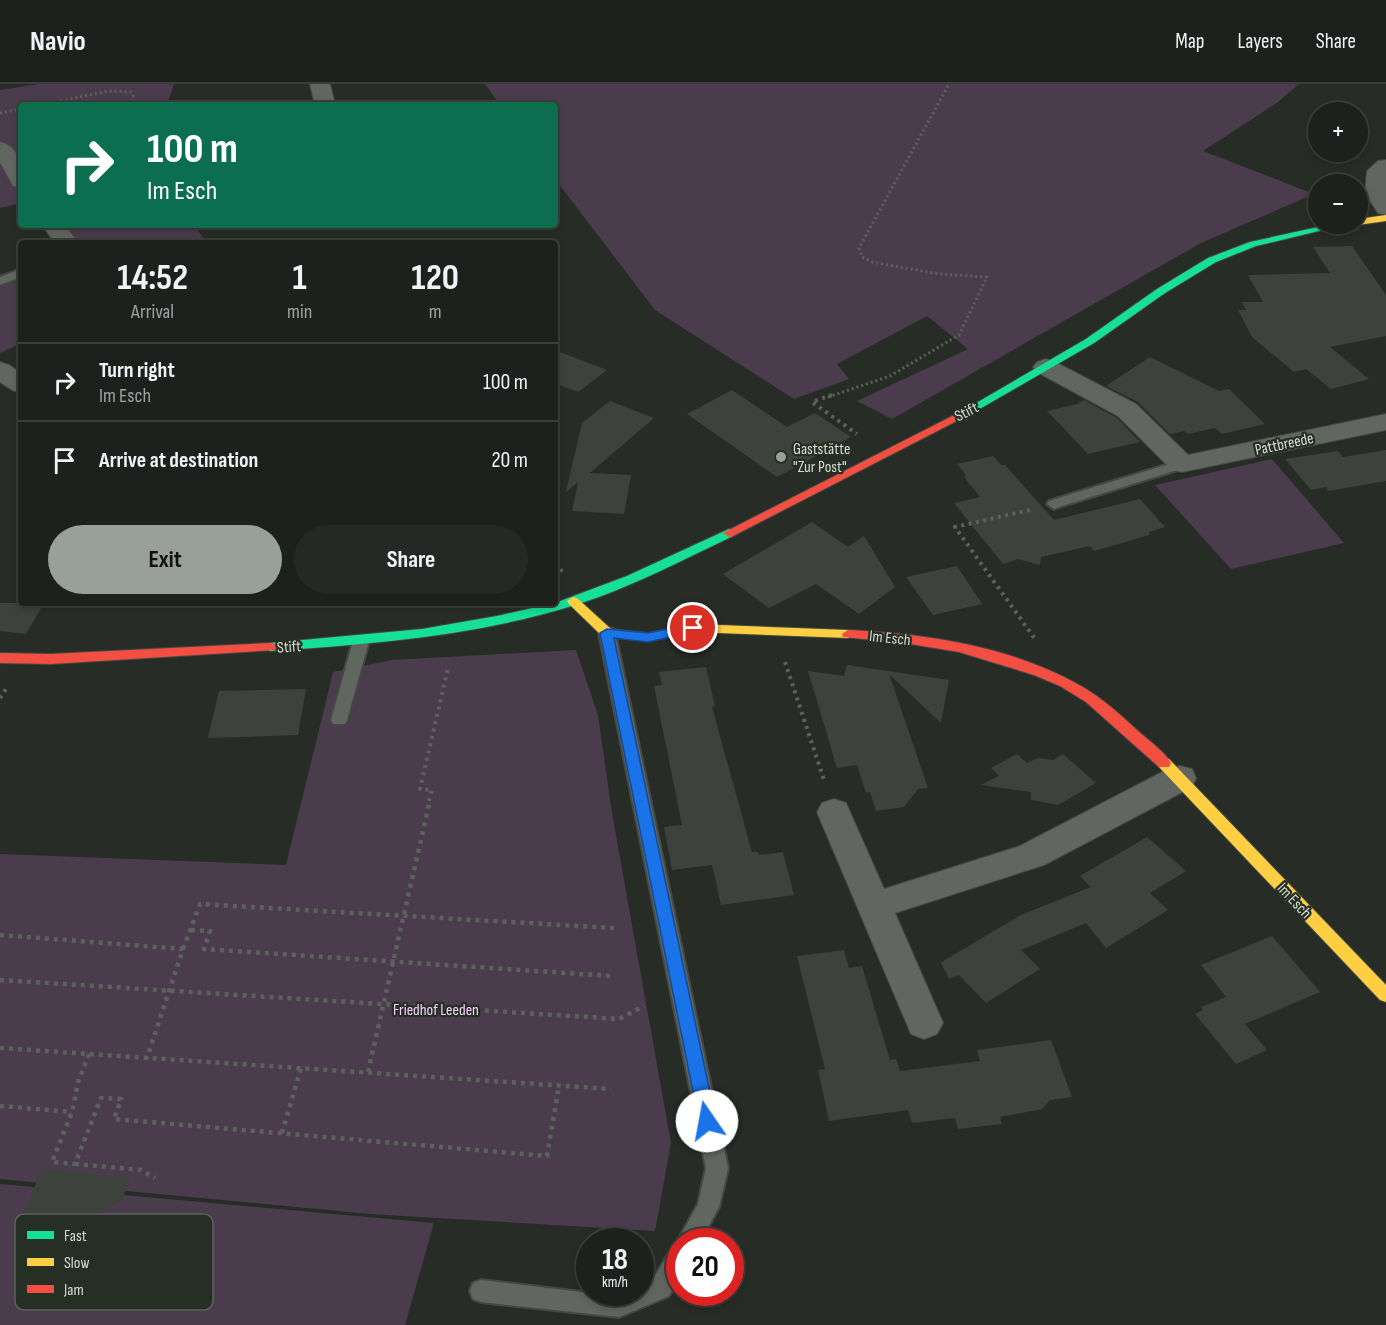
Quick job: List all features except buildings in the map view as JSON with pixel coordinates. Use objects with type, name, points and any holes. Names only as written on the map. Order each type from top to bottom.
[{"type":"main road","points":[[1368,221],[1386,218]]},
{"type":"main road","name":"Stift","points":[[558,605],[636,576],[757,520],[1000,394],[1090,341],[1161,291],[1212,260],[1285,236],[1308,231]]},
{"type":"main road","points":[[579,599],[607,633]]},
{"type":"main road","name":"Stift","points":[[0,658],[51,659],[144,655],[361,641],[437,632],[521,616],[555,606]]},
{"type":"main road","name":"Im Esch","points":[[607,633],[648,637],[693,628],[895,636],[975,649],[1066,684],[1113,716],[1180,778],[1386,995]]},
{"type":"street","points":[[320,84],[324,102]]},
{"type":"street","points":[[0,148],[18,176]]},
{"type":"street","points":[[1386,166],[1378,171],[1376,193],[1386,208]]},
{"type":"street","points":[[1046,367],[1127,410],[1182,464]]},
{"type":"street","points":[[0,370],[18,383]]},
{"type":"street","name":"Pattbreede","points":[[1182,464],[1386,422]]},
{"type":"street","points":[[874,906],[1032,856],[1180,778]]},
{"type":"street","points":[[834,812],[924,1023]]},
{"type":"lane","points":[[0,281],[18,274]]},
{"type":"lane","name":"Pattbreede","points":[[1054,504],[1182,464]]},
{"type":"lane","points":[[607,633],[717,1168],[708,1207],[696,1228]]},
{"type":"lane","points":[[339,720],[361,641]]},
{"type":"lane","points":[[481,1291],[619,1306],[661,1288],[666,1280]]},
{"type":"path","points":[[883,453],[812,402],[890,376],[959,335],[987,277],[939,274],[872,262],[862,256],[859,248],[949,84]]},
{"type":"path","points":[[55,102],[108,91],[131,92],[133,102]]},
{"type":"path","points":[[0,113],[18,110]]},
{"type":"path","points":[[1054,504],[955,527],[1066,684]]},
{"type":"path","points":[[775,630],[834,812]]},
{"type":"path","points":[[368,1072],[432,790],[420,789],[448,668]]},
{"type":"path","points":[[147,1058],[200,904],[614,928]]},
{"type":"path","points":[[190,930],[210,931],[204,949],[611,976]]},
{"type":"path","points":[[0,935],[183,949]]},
{"type":"path","points":[[0,980],[619,1019],[644,1006]]},
{"type":"path","points":[[0,1048],[611,1089]]},
{"type":"path","points":[[89,1054],[78,1082],[72,1112],[52,1162],[141,1170],[154,1178]]},
{"type":"path","points":[[282,1133],[301,1068]]},
{"type":"path","points":[[75,1164],[101,1098],[121,1099],[114,1119],[547,1156],[559,1085]]},
{"type":"path","points":[[0,1106],[72,1112]]},
{"type":"green space","points":[[39,84],[174,84],[168,102],[18,102],[18,204],[0,208],[0,90]]},
{"type":"green space","points":[[485,84],[1299,84],[1278,102],[1203,151],[1308,192],[1308,197],[1201,243],[892,419],[857,401],[968,349],[927,316],[837,364],[849,379],[794,399],[655,310],[558,183],[558,102],[498,102]]},
{"type":"green space","points":[[67,228],[196,228],[205,240],[76,240]]},
{"type":"green space","points":[[18,280],[18,345],[0,353],[0,286]]},
{"type":"green space","points":[[1272,459],[1344,543],[1231,569],[1155,485]]},
{"type":"green space","name":"Friedhof Leeden","points":[[576,650],[598,715],[612,813],[671,1143],[655,1231],[654,1228],[605,1228],[370,1214],[0,1179],[0,854],[286,865],[333,672],[392,660]]},
{"type":"green space","points":[[0,1184],[434,1223],[405,1325],[0,1325]]},
{"type":"traffic: fast","points":[[972,409],[1090,341],[1161,291],[1212,260],[1253,244],[1308,232]]},
{"type":"traffic: fast","points":[[558,606],[611,587],[729,533]]},
{"type":"traffic: fast","points":[[270,647],[459,628],[556,606]]},
{"type":"traffic: slow","points":[[1368,221],[1386,218]]},
{"type":"traffic: slow","points":[[573,601],[607,633],[648,637],[693,628],[848,634]]},
{"type":"traffic: slow","points":[[1164,763],[1386,995]]},
{"type":"traffic: jam","points":[[729,533],[972,409]]},
{"type":"traffic: jam","points":[[848,634],[904,638],[959,647],[1039,672],[1065,683],[1091,699],[1117,719],[1164,763]]},
{"type":"traffic: jam","points":[[0,658],[51,659],[270,647]]},
{"type":"place","name":"Gaststätte \"Zur Post\"","points":[[781,457]]},
{"type":"route","points":[[693,628],[648,637],[607,633],[707,1121]]}]
